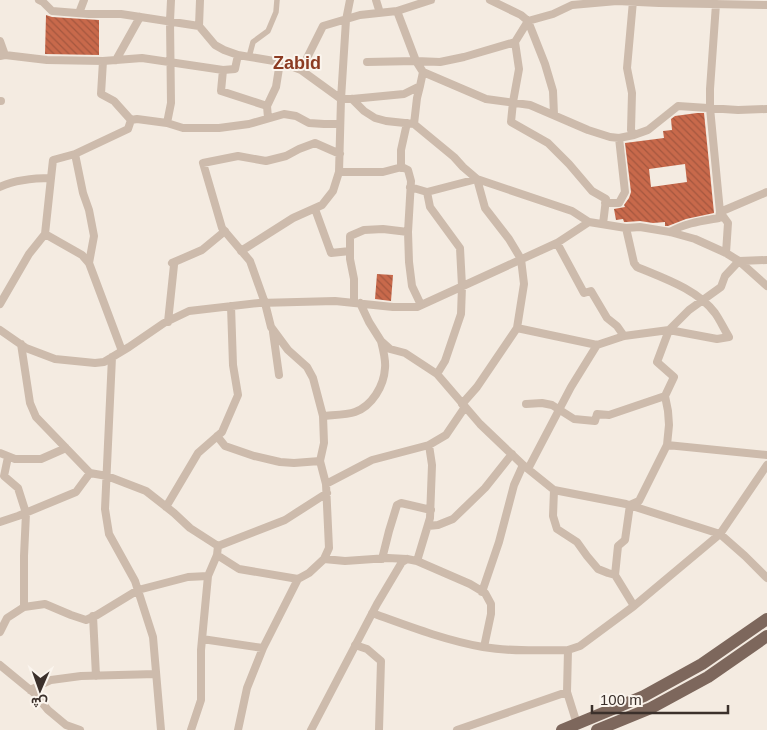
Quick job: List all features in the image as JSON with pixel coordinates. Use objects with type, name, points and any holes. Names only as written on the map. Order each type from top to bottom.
[{"type":"main road","points":[[562,730],[644,696],[702,664],[767,619]]},
{"type":"main road","points":[[597,730],[651,708],[708,677],[767,636]]},
{"type":"street","points":[[39,0],[52,11],[121,14],[199,26],[215,45],[224,50],[238,55],[280,62],[301,70],[341,99],[404,94],[420,86]]},
{"type":"street","points":[[79,13],[84,0]]},
{"type":"street","points":[[167,123],[171,103],[171,0]]},
{"type":"street","points":[[199,26],[200,0]]},
{"type":"street","points":[[249,57],[253,42],[268,31],[276,12],[278,0]]},
{"type":"street","points":[[241,251],[293,218],[322,205],[333,191],[339,172],[346,20],[350,0]]},
{"type":"street","points":[[376,0],[380,13]]},
{"type":"street","points":[[301,70],[322,26],[360,15],[397,11],[431,0]]},
{"type":"street","points":[[490,0],[521,15],[528,21],[545,64],[553,91],[554,115]]},
{"type":"street","points":[[603,224],[606,199],[592,191],[569,164],[548,144],[511,122],[519,69],[515,42],[528,21],[552,14],[573,3],[617,0],[716,4],[735,2],[767,5]]},
{"type":"street","points":[[632,1],[627,68],[632,93],[631,130],[634,135]]},
{"type":"street","points":[[670,232],[678,227],[719,218],[710,108],[716,4]]},
{"type":"street","points":[[397,11],[416,61],[423,72],[486,99],[530,105],[588,130],[610,137],[619,138],[648,130],[678,106],[767,110]]},
{"type":"street","points":[[116,60],[140,17]]},
{"type":"street","points":[[0,41],[2,56],[47,60],[103,61],[142,58],[223,70],[236,69],[238,55]]},
{"type":"street","points":[[367,62],[440,62],[515,42]]},
{"type":"street","points":[[103,61],[101,94],[114,101],[131,120]]},
{"type":"street","points":[[268,118],[267,106],[276,88],[280,62]]},
{"type":"street","points":[[223,70],[221,91],[267,106]]},
{"type":"street","points":[[400,168],[401,150],[411,123],[423,72]]},
{"type":"street","points":[[352,99],[375,118],[411,123],[454,157],[477,179],[572,211],[588,222],[670,232],[695,240],[726,253],[739,261],[767,286]]},
{"type":"street","points":[[131,120],[167,123],[182,128],[219,128],[249,124],[284,114],[296,116],[309,123],[340,124]]},
{"type":"street","points":[[0,304],[29,254],[45,234],[53,160],[75,154],[128,129],[131,120]]},
{"type":"street","points":[[605,203],[619,203],[624,192],[619,138]]},
{"type":"street","points":[[217,555],[239,569],[298,579],[310,573],[324,559],[329,548],[327,493],[320,461],[324,443],[323,416],[313,378],[307,367],[288,350],[271,327],[265,303],[250,261],[222,228],[203,164],[238,156],[266,161],[286,156],[315,143],[340,154]]},
{"type":"street","points":[[75,154],[94,236],[89,263]]},
{"type":"street","points":[[339,172],[383,172],[402,167],[408,170],[411,181],[408,262],[412,286],[420,305]]},
{"type":"street","points":[[0,187],[36,178],[51,178]]},
{"type":"street","points":[[410,187],[427,192],[477,179]]},
{"type":"street","points":[[326,484],[372,460],[429,445],[446,436],[463,405],[517,328],[524,284],[521,259],[509,238],[485,208],[477,179]]},
{"type":"street","points":[[427,192],[430,207],[460,248],[461,314],[445,360],[437,374]]},
{"type":"street","points":[[720,212],[767,192]]},
{"type":"street","points":[[315,208],[331,254],[350,251]]},
{"type":"street","points":[[720,212],[728,223],[726,253]]},
{"type":"street","points":[[0,330],[26,348],[55,359],[95,363],[104,362],[189,311],[265,303],[335,301],[393,307],[416,307],[557,243],[588,222]]},
{"type":"street","points":[[517,328],[597,345],[624,336],[670,330],[718,339],[729,337],[714,313],[703,301],[678,284],[637,267],[634,263],[626,228]]},
{"type":"street","points":[[408,232],[383,229],[364,230],[350,236],[350,258],[357,303],[381,341],[390,349],[405,353],[437,374],[480,424],[525,467],[554,490],[630,505],[720,534],[767,578]]},
{"type":"street","points":[[168,322],[174,265],[172,264],[202,250],[225,231]]},
{"type":"street","points":[[45,234],[82,255],[89,263],[122,351]]},
{"type":"street","points":[[557,243],[584,293],[590,291],[607,318],[617,326],[624,336]]},
{"type":"street","points":[[630,505],[639,501],[667,446],[669,425],[665,396],[674,377],[657,362],[670,330],[689,310],[721,287],[725,276],[739,261],[767,260]]},
{"type":"street","points":[[166,507],[198,453],[222,432],[238,395],[233,365],[231,306]]},
{"type":"street","points":[[273,330],[278,375]]},
{"type":"street","points":[[323,416],[355,412],[368,404],[383,381],[385,367],[381,341]]},
{"type":"street","points":[[21,344],[30,403],[36,417],[90,473],[107,476],[146,491],[190,528],[218,546]]},
{"type":"street","points":[[482,592],[499,542],[514,485],[597,345]]},
{"type":"street","points":[[112,357],[105,509],[109,534],[138,590],[153,637],[161,730]]},
{"type":"street","points":[[526,404],[542,403],[552,405],[574,419],[595,421],[597,414],[609,415],[665,396]]},
{"type":"street","points":[[217,436],[225,446],[254,456],[280,462],[320,461]]},
{"type":"street","points":[[417,561],[431,510],[432,465],[429,445]]},
{"type":"street","points":[[667,446],[767,455]]},
{"type":"street","points":[[0,454],[15,459],[41,459],[66,448]]},
{"type":"street","points":[[428,526],[438,525],[453,519],[486,488],[512,454]]},
{"type":"street","points":[[8,457],[4,480],[18,488],[26,513],[24,607]]},
{"type":"street","points":[[372,613],[429,634],[484,647],[525,650],[568,650],[580,646],[634,606],[720,534],[767,465]]},
{"type":"street","points":[[0,522],[76,492],[90,473]]},
{"type":"street","points":[[554,490],[554,516],[557,529],[577,542],[598,568],[615,575]]},
{"type":"street","points":[[218,546],[285,520],[327,493]]},
{"type":"street","points":[[382,559],[397,505],[401,503],[431,510]]},
{"type":"street","points":[[630,505],[625,540],[618,546],[615,575],[634,606]]},
{"type":"street","points":[[191,730],[201,700],[202,639],[208,576],[217,555],[218,546]]},
{"type":"street","points":[[324,559],[345,561],[406,559],[417,561],[470,584],[485,593],[491,604],[491,614],[484,647]]},
{"type":"street","points":[[311,730],[372,613],[402,562],[406,559]]},
{"type":"street","points":[[0,632],[7,618],[24,607],[45,604],[86,620],[138,590],[188,577],[208,576]]},
{"type":"street","points":[[238,730],[247,688],[263,648],[298,579]]},
{"type":"street","points":[[93,616],[96,676]]},
{"type":"street","points":[[202,639],[263,648]]},
{"type":"street","points":[[355,646],[367,649],[381,661],[379,730]]},
{"type":"street","points":[[568,650],[567,692],[577,724]]},
{"type":"street","points":[[0,665],[30,690],[48,710],[66,725],[80,730]]},
{"type":"street","points":[[30,690],[51,680],[81,676],[156,674]]},
{"type":"street","points":[[457,730],[567,692]]},
{"type":"building","points":[[46,15],[99,20],[99,55],[45,54]]},
{"type":"building","points":[[704,113],[714,213],[686,219],[668,226],[665,226],[665,222],[624,222],[623,219],[616,220],[614,209],[625,207],[624,205],[631,192],[625,143],[664,138],[663,131],[672,130],[671,119],[675,116]],"holes":[[[685,164],[687,182],[651,187],[649,169]]]},
{"type":"building","points":[[377,274],[393,275],[391,301],[375,299]]},
{"type":"district","name":"Zabid","points":[[297,63]]}]
